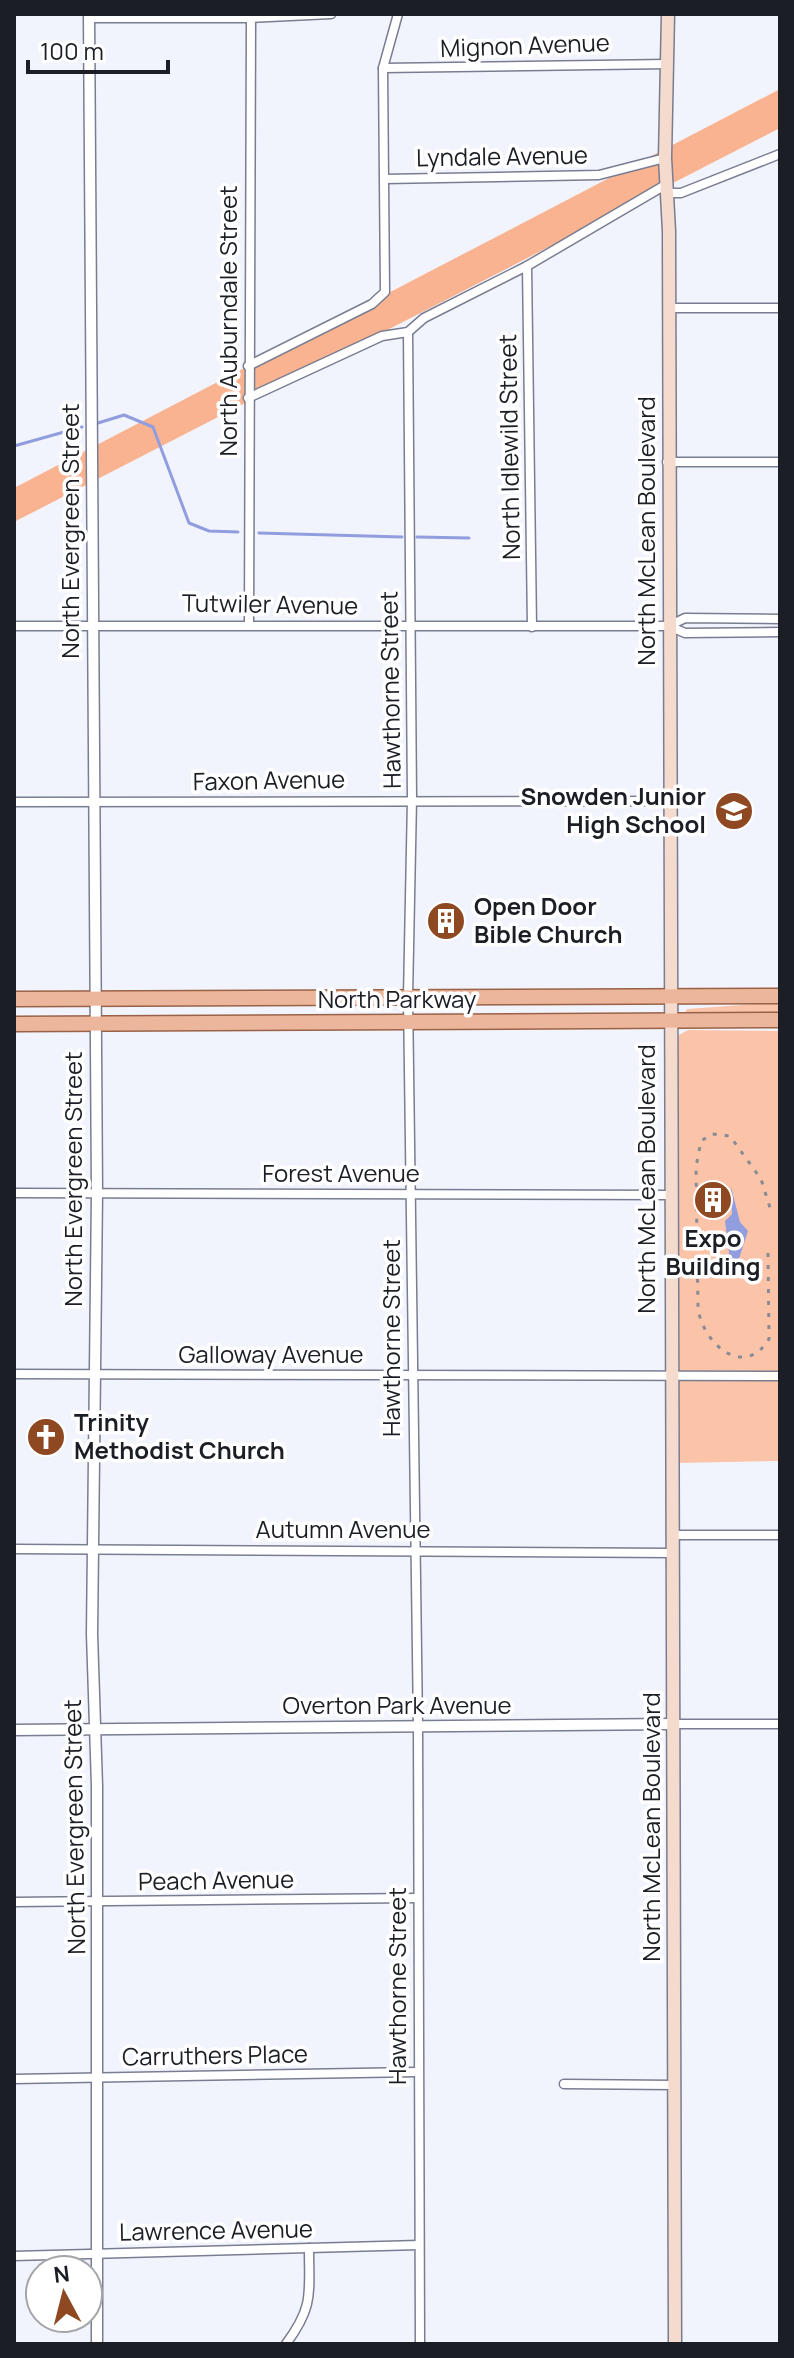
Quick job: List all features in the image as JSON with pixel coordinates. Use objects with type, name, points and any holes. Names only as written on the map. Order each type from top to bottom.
[{"type":"main road","name":"North McLean Boulevard","points":[[668,14],[665,158],[669,308],[667,996],[673,1553],[675,2344]]},
{"type":"main road","name":"North Parkway","points":[[14,999],[780,996]]},
{"type":"main road","name":"North Parkway","points":[[14,1024],[780,1020]]},
{"type":"street","points":[[89,16],[251,18],[331,14]]},
{"type":"street","points":[[248,366],[372,304],[385,292],[383,68],[398,14]]},
{"type":"street","name":"North Evergreen Street","points":[[89,16],[93,999],[97,1193],[93,1550],[97,2344]]},
{"type":"street","name":"North Auburndale Street","points":[[249,624],[251,18]]},
{"type":"street","name":"Mignon Avenue","points":[[383,68],[668,64]]},
{"type":"street","points":[[248,398],[382,336],[408,332],[424,318],[527,266],[668,188],[681,193],[780,154]]},
{"type":"street","name":"Lyndale Avenue","points":[[385,179],[599,175],[665,158]]},
{"type":"street","name":"North Idlewild Street","points":[[527,266],[532,627]]},
{"type":"street","points":[[669,308],[780,308]]},
{"type":"street","name":"Hawthorne Street","points":[[408,332],[412,799],[408,997],[418,1726],[420,2344]]},
{"type":"street","points":[[667,462],[780,462]]},
{"type":"street","name":"Tutwiler Avenue","points":[[669,626],[685,618],[780,619]]},
{"type":"street","name":"Tutwiler Avenue","points":[[14,626],[669,626],[685,633],[780,632]]},
{"type":"street","name":"Faxon Avenue","points":[[14,802],[669,801]]},
{"type":"street","name":"Forest Avenue","points":[[14,1193],[669,1195]]},
{"type":"street","name":"Galloway Avenue","points":[[14,1374],[780,1376]]},
{"type":"street","points":[[672,1535],[780,1535]]},
{"type":"street","name":"Autumn Avenue","points":[[14,1549],[673,1553]]},
{"type":"street","name":"Overton Park Avenue","points":[[14,1730],[780,1724]]},
{"type":"street","name":"Peach Avenue","points":[[14,1902],[418,1898]]},
{"type":"street","name":"Carruthers Place","points":[[14,2079],[417,2072]]},
{"type":"street","points":[[564,2084],[674,2085]]},
{"type":"street","name":"Lawrence Avenue","points":[[14,2256],[419,2245]]},
{"type":"street","points":[[286,2344],[304,2319],[309,2303],[309,2248]]},
{"type":"shaded area","points":[[780,89],[780,128],[14,522],[14,488]]},
{"type":"shaded area","points":[[780,1004],[780,1016],[683,1016],[687,1009]]},
{"type":"shaded area","points":[[688,1030],[780,1031],[780,1461],[676,1463],[676,1054],[679,1035]]},
{"type":"water","points":[[731,1187],[740,1222],[748,1231],[738,1262],[730,1261],[725,1221],[732,1214]]},
{"type":"waterway","points":[[98,423],[124,415],[153,427],[189,523],[209,531],[238,532]]},
{"type":"waterway","points":[[14,446],[82,427]]},
{"type":"waterway","points":[[259,533],[402,537]]},
{"type":"waterway","points":[[417,537],[469,538]]},
{"type":"railway","points":[[768,1253],[769,1339],[759,1351],[737,1357],[716,1345],[702,1322],[698,1308],[696,1167],[701,1141],[712,1134],[730,1136],[761,1179],[772,1214]]},
{"type":"place","name":"Snowden Junior High School","points":[[734,811]]},
{"type":"place","name":"Open Door Bible Church","points":[[446,921]]},
{"type":"place","name":"Expo Building","points":[[713,1200]]},
{"type":"place","name":"Trinity Methodist Church","points":[[46,1437]]}]
